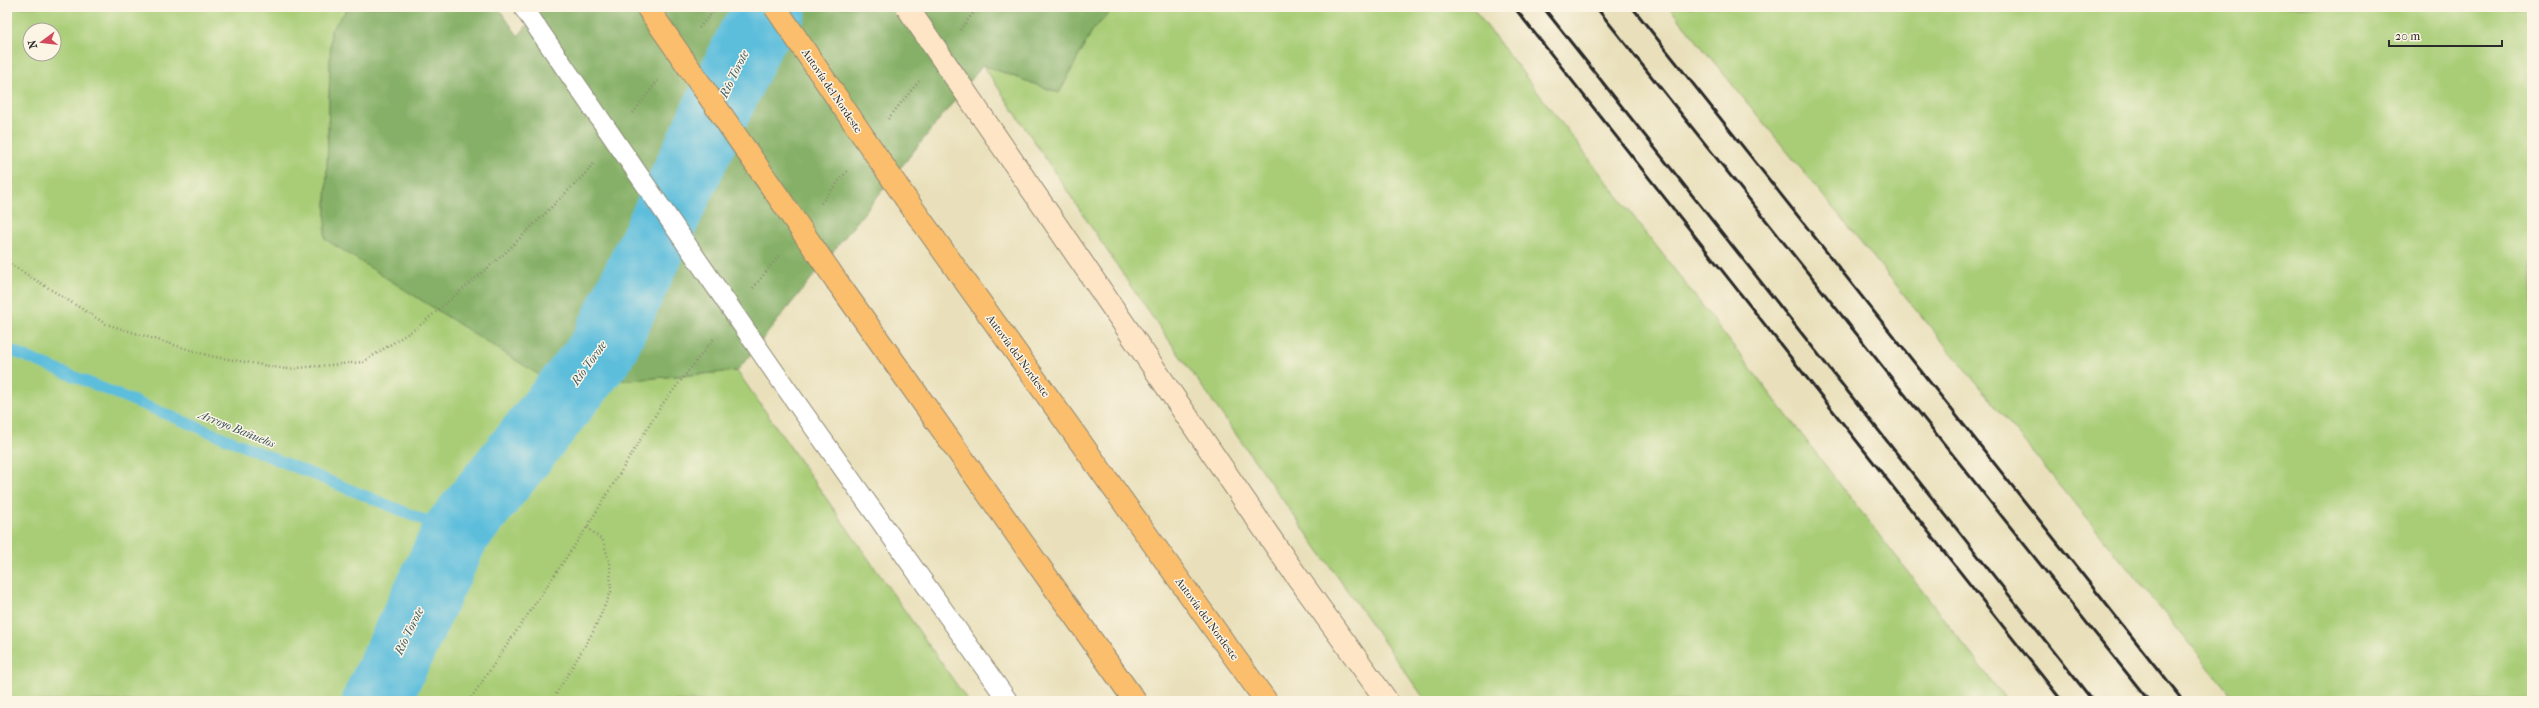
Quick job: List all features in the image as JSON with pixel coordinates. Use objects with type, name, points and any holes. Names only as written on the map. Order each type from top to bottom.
[{"type":"highway","points":[[647,7],[838,283],[1135,701]]},
{"type":"highway","name":"Autovía del Nordeste","points":[[775,7],[906,199],[1266,701]]},
{"type":"street","points":[[907,7],[1288,564],[1387,701]]},
{"type":"lane","points":[[523,7],[776,374],[1008,701]]},
{"type":"path","points":[[959,32],[978,7]]},
{"type":"path","points":[[884,124],[924,75]]},
{"type":"path","points":[[820,205],[849,168]]},
{"type":"path","points":[[751,291],[785,248]]},
{"type":"path","points":[[7,262],[106,324],[210,356],[286,369],[363,362],[418,327],[505,253]]},
{"type":"path","points":[[469,701],[588,527],[661,406],[718,333]]},
{"type":"path","points":[[552,701],[593,632],[611,592],[610,564],[603,541],[588,527]]},
{"type":"green space","points":[[7,7],[349,7],[331,31],[325,239],[630,380],[737,371],[968,701],[7,701]]},
{"type":"green space","points":[[349,7],[498,7],[518,36],[543,7],[1115,7],[1092,31],[1059,93],[983,65],[737,371],[630,380],[547,380],[325,239],[331,30]]},
{"type":"green space","points":[[1115,7],[1472,7],[2007,701],[1426,701],[1136,294],[983,65],[1059,93],[1092,31]]},
{"type":"green space","points":[[1669,7],[2532,7],[2532,701],[2236,701]]},
{"type":"waterway","name":"Río Torote","points":[[376,701],[456,533],[602,350],[751,38],[773,7]]},
{"type":"waterway","name":"Arroyo Bañuelos","points":[[7,349],[456,533]]},
{"type":"railway","points":[[1514,7],[2062,701]]},
{"type":"railway","points":[[1543,7],[2093,701]]},
{"type":"railway","points":[[1596,7],[2149,701]]},
{"type":"railway","points":[[1632,7],[2183,701]]}]
